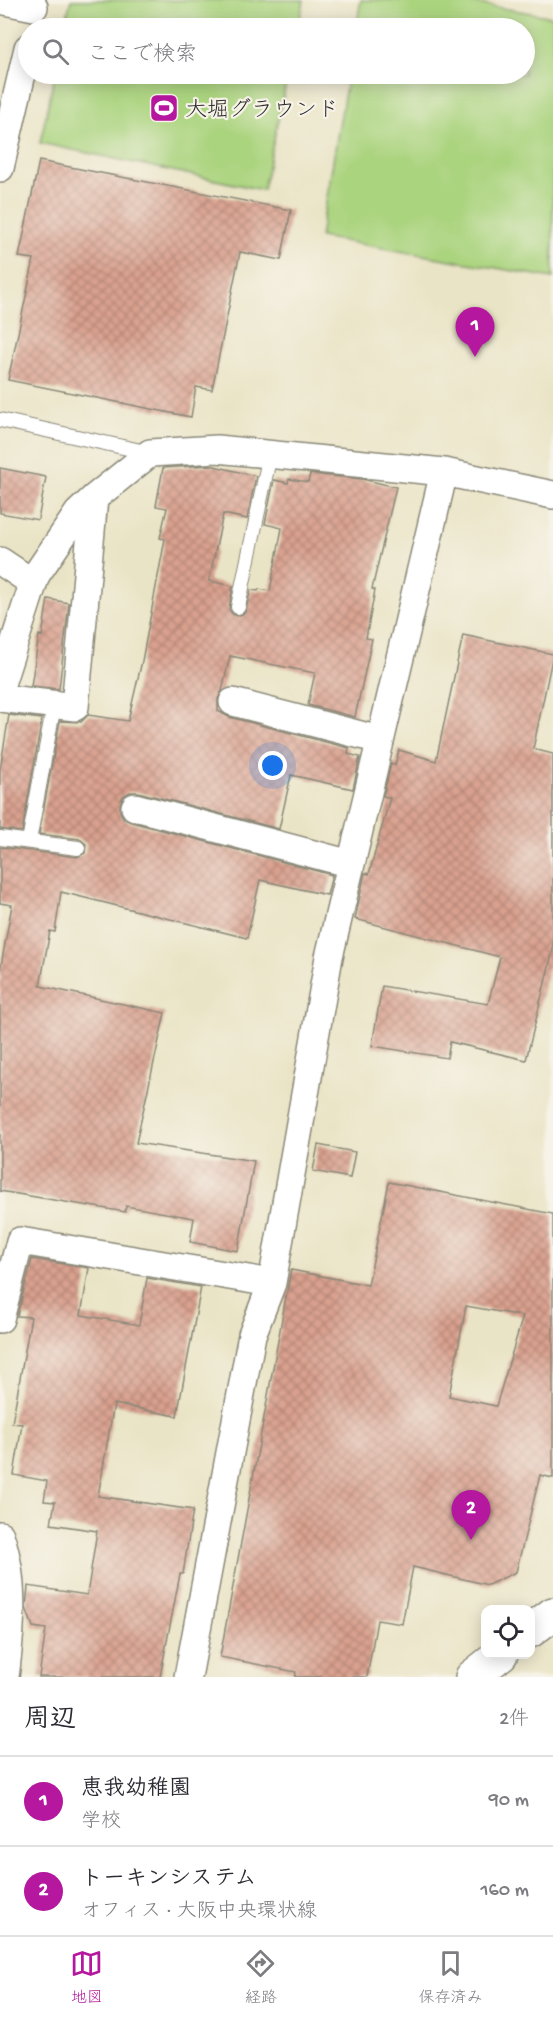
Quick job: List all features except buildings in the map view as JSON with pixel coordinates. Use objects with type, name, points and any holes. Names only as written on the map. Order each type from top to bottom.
[{"type":"main road","points":[[535,1628],[553,1614]]},
{"type":"main road","points":[[472,1677],[495,1659]]},
{"type":"street","points":[[0,0],[34,12]]},
{"type":"street","points":[[0,168],[20,84]]},
{"type":"street","points":[[0,687],[36,576],[78,513],[150,453],[217,449],[444,472],[553,495]]},
{"type":"street","points":[[188,1677],[252,1335],[272,1283],[329,957],[444,472]]},
{"type":"street","points":[[0,698],[75,707],[94,498]]},
{"type":"street","points":[[0,561],[33,583]]},
{"type":"street","points":[[233,702],[380,740]]},
{"type":"street","points":[[135,807],[351,864]]},
{"type":"street","points":[[0,1319],[20,1241],[272,1283]]},
{"type":"street","points":[[0,1535],[11,1584],[5,1635],[5,1677]]},
{"type":"lane","points":[[0,420],[150,453]]},
{"type":"lane","points":[[238,607],[270,454]]},
{"type":"lane","points":[[29,841],[54,705]]},
{"type":"lane","points":[[0,838],[78,848]]},
{"type":"green space","name":"大堀グラウンド","points":[[71,0],[304,0],[300,18],[66,18]]},
{"type":"green space","points":[[361,0],[457,0],[553,17],[553,278],[320,237],[346,84],[535,84],[535,18],[358,18]]},
{"type":"green space","name":"大堀グラウンド","points":[[53,84],[286,84],[263,190],[40,143]]},
{"type":"place","name":"大堀グラウンド","points":[[164,108]]},
{"type":"place","name":"恵我幼稚園","points":[[475,357]]},
{"type":"place","name":"トーキンシステム","points":[[471,1540]]}]
